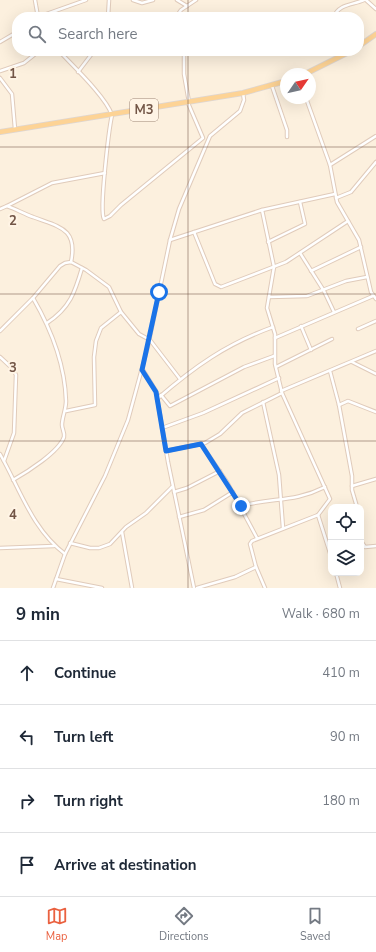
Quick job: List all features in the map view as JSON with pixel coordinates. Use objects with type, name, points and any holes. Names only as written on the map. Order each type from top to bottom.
[{"type":"main road","points":[[364,42],[376,34]]},
{"type":"main road","points":[[315,68],[338,56]]},
{"type":"main road","name":"M3","points":[[0,132],[243,93],[280,83]]},
{"type":"street","points":[[35,0],[37,12]]},
{"type":"street","points":[[52,12],[86,0]]},
{"type":"street","points":[[108,12],[109,0]]},
{"type":"street","points":[[133,0],[142,3],[153,0]]},
{"type":"street","points":[[177,0],[187,6]]},
{"type":"street","points":[[181,12],[196,0]]},
{"type":"street","points":[[336,12],[338,9],[344,6],[365,0],[376,8]]},
{"type":"street","points":[[0,42],[12,35]]},
{"type":"street","points":[[0,71],[24,63],[33,56]]},
{"type":"street","points":[[64,56],[109,108],[112,115],[105,173],[102,213],[104,219],[110,216],[121,205],[203,138]]},
{"type":"street","points":[[78,72],[90,56]]},
{"type":"street","points":[[184,56],[184,74],[189,102],[203,138],[207,143]]},
{"type":"street","points":[[0,78],[12,94],[15,130]]},
{"type":"street","points":[[272,86],[287,130],[287,136]]},
{"type":"street","points":[[53,588],[70,543],[105,476],[122,439],[150,340],[170,240],[179,209],[207,143],[214,133],[240,111],[244,100],[243,93]]},
{"type":"street","points":[[308,104],[330,165],[339,206],[356,232],[361,247],[367,277],[373,296],[376,300]]},
{"type":"street","points":[[330,165],[376,136]]},
{"type":"street","points":[[170,240],[262,210],[351,192],[376,162]]},
{"type":"street","points":[[0,209],[52,183],[105,173]]},
{"type":"street","points":[[268,242],[305,224],[300,202]]},
{"type":"street","points":[[7,206],[63,228],[71,239],[71,262]]},
{"type":"street","points":[[262,210],[274,267],[267,308],[275,338],[274,356],[276,367],[282,392],[298,431],[330,499],[318,515],[252,540],[250,544],[256,567],[265,588]]},
{"type":"street","points":[[194,232],[215,284],[219,287],[274,267],[348,221]]},
{"type":"street","points":[[311,271],[361,247]]},
{"type":"street","points":[[300,252],[324,291],[334,312]]},
{"type":"street","points":[[0,331],[33,298],[60,266],[71,262],[109,287],[121,312],[139,334],[150,340],[180,379]]},
{"type":"street","points":[[47,323],[53,319],[74,296],[82,268]]},
{"type":"street","points":[[269,297],[297,298],[324,291],[346,281],[367,277]]},
{"type":"street","points":[[275,338],[373,296]]},
{"type":"street","points":[[13,480],[41,462],[62,441],[65,435],[63,423],[66,411],[66,400],[60,363],[47,323],[33,298]]},
{"type":"street","points":[[66,411],[95,405],[94,357],[96,341],[100,330],[121,312]]},
{"type":"street","points":[[358,329],[376,321]]},
{"type":"street","points":[[301,326],[311,350]]},
{"type":"street","points":[[157,399],[180,379],[215,354],[273,327]]},
{"type":"street","points":[[276,367],[332,339]]},
{"type":"street","points":[[166,451],[201,444],[220,434],[242,413],[282,392],[376,351]]},
{"type":"street","points":[[161,395],[170,406],[244,367],[274,356]]},
{"type":"street","points":[[0,357],[13,369],[16,375],[14,433],[4,461]]},
{"type":"street","points":[[351,362],[376,374]]},
{"type":"street","points":[[142,370],[155,389],[179,518],[194,588]]},
{"type":"street","points":[[330,371],[339,405],[356,504]]},
{"type":"street","points":[[162,428],[203,413],[279,378]]},
{"type":"street","points":[[339,405],[348,401],[376,412]]},
{"type":"street","points":[[263,402],[278,468],[283,528]]},
{"type":"street","points":[[201,444],[233,492],[257,538]]},
{"type":"street","points":[[0,454],[20,495],[44,533],[54,546],[65,554]]},
{"type":"street","points":[[174,492],[187,488],[220,471]]},
{"type":"street","points":[[352,486],[376,479]]},
{"type":"street","points":[[70,543],[90,548],[104,547],[115,541],[126,527],[149,511],[173,486]]},
{"type":"street","points":[[241,506],[259,501],[281,500],[309,495],[325,487]]},
{"type":"street","points":[[179,518],[204,510],[233,492]]},
{"type":"street","points":[[318,515],[328,547]]},
{"type":"street","points":[[122,532],[132,588]]},
{"type":"street","points":[[364,545],[368,548],[376,546]]},
{"type":"street","points":[[0,548],[54,546]]},
{"type":"street","points":[[197,588],[235,577],[256,567]]},
{"type":"street","points":[[337,576],[340,588]]},
{"type":"street","points":[[56,579],[102,588]]},
{"type":"route","points":[[159,292],[142,370],[150,380],[156,392],[166,451],[201,444],[211,457],[241,506]]}]
